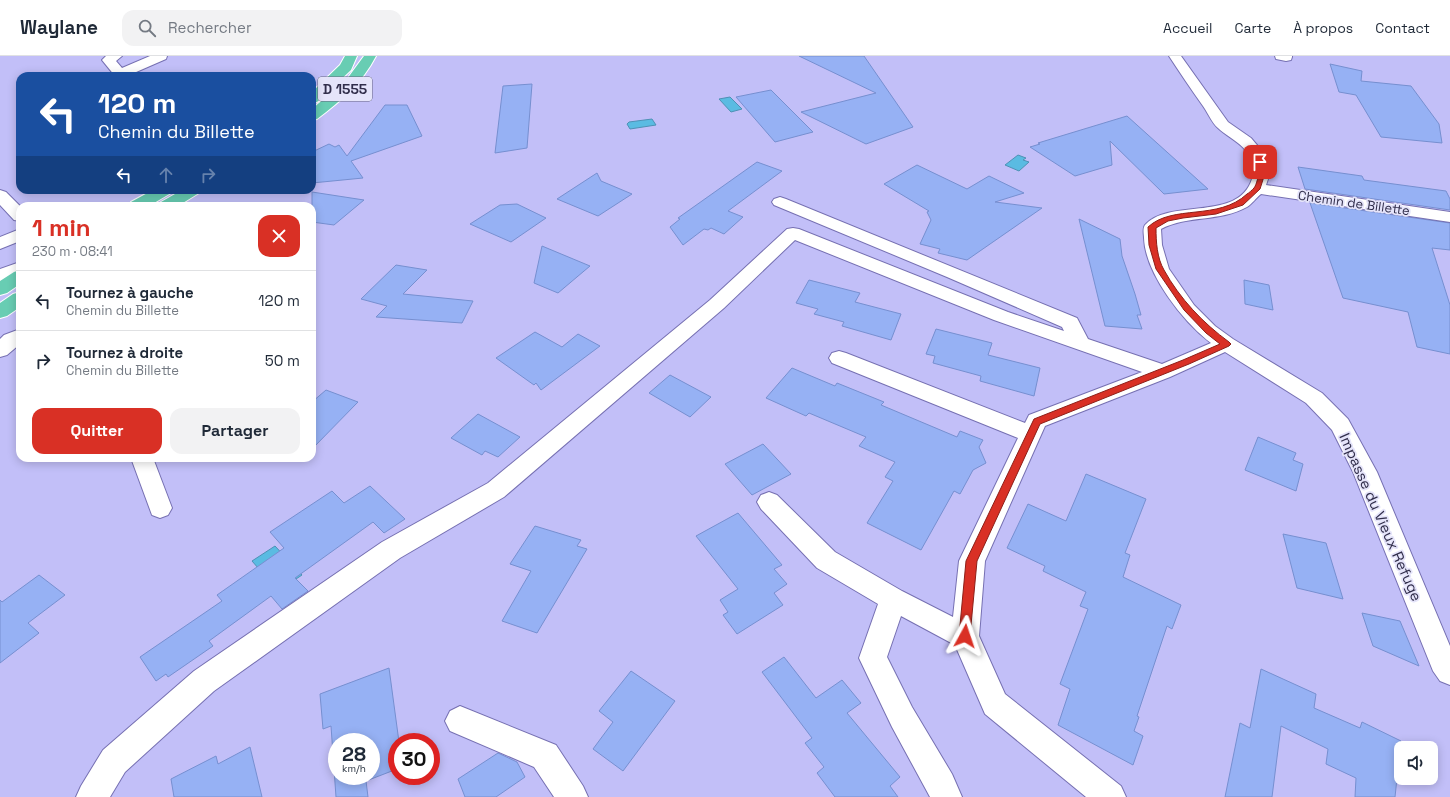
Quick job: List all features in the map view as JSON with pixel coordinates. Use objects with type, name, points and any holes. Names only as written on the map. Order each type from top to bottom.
[{"type":"main road","name":"D 1555","points":[[316,95],[346,67],[351,56]]},
{"type":"main road","name":"D 1555","points":[[316,113],[339,96],[364,68],[370,56]]},
{"type":"main road","points":[[144,202],[158,194]]},
{"type":"main road","points":[[174,202],[186,194]]},
{"type":"main road","points":[[0,288],[16,278]]},
{"type":"main road","points":[[0,312],[16,301]]},
{"type":"street","points":[[116,56],[108,60],[118,72]]},
{"type":"street","points":[[126,72],[161,56]]},
{"type":"street","points":[[1175,56],[1223,125],[1246,141],[1257,154],[1263,170],[1257,189]]},
{"type":"street","name":"Chemin de Billette","points":[[1257,189],[1450,217]]},
{"type":"street","name":"Impasse du Vieux Refuge","points":[[1257,189],[1241,203],[1216,212],[1183,216],[1166,220],[1152,227],[1153,245],[1160,269],[1187,309],[1208,331],[1226,344],[1314,398],[1340,425],[1365,472],[1443,662],[1450,672]]},
{"type":"street","points":[[0,195],[16,212]]},
{"type":"street","points":[[780,202],[1070,323],[1080,342]]},
{"type":"street","points":[[92,797],[114,761],[204,681],[391,550],[496,490],[717,304],[793,233],[1001,316],[1080,342],[1163,372]]},
{"type":"street","points":[[0,244],[16,236]]},
{"type":"street","points":[[0,276],[16,270]]},
{"type":"street","points":[[0,350],[11,340],[16,338]]},
{"type":"street","points":[[1110,797],[994,704],[965,636],[972,561],[1037,421],[1163,372],[1226,344]]},
{"type":"street","points":[[839,358],[1032,434]]},
{"type":"street","points":[[143,462],[160,508]]},
{"type":"street","points":[[770,502],[826,560],[893,599],[965,636]]},
{"type":"street","points":[[893,599],[873,658],[902,717],[941,785],[946,797]]},
{"type":"street","points":[[460,721],[545,756],[572,797]]},
{"type":"water","points":[[730,97],[742,109],[731,112],[719,99]]},
{"type":"water","points":[[652,119],[656,125],[630,129],[627,124],[629,122]]},
{"type":"water","points":[[1018,155],[1026,158],[1023,160],[1029,162],[1019,171],[1005,165]]},
{"type":"water","points":[[275,546],[302,575],[278,591],[252,561]]},
{"type":"building","points":[[799,56],[864,56],[913,127],[866,144],[801,112],[876,93]]},
{"type":"building","points":[[1330,64],[1362,71],[1361,81],[1411,86],[1439,124],[1442,143],[1381,137],[1356,95],[1339,92]]},
{"type":"building","points":[[532,84],[527,148],[495,153],[503,86]]},
{"type":"building","points":[[771,90],[813,132],[775,142],[736,97]]},
{"type":"building","points":[[385,105],[407,105],[422,136],[351,161],[363,178],[316,183],[316,150],[329,144],[335,147],[339,145],[347,156]]},
{"type":"building","points":[[1127,116],[1208,189],[1164,194],[1110,141],[1112,165],[1075,176],[1030,147],[1040,144],[1038,143]]},
{"type":"building","points":[[757,162],[782,171],[728,211],[743,217],[724,234],[711,228],[708,230],[704,229],[683,245],[670,227],[680,219],[678,218]]},
{"type":"building","points":[[917,165],[967,189],[989,176],[1024,193],[995,202],[1042,208],[967,260],[938,253],[940,249],[920,244],[931,220],[927,212],[929,211],[884,184]]},
{"type":"building","points":[[1298,167],[1362,176],[1364,180],[1446,191],[1450,199],[1450,210],[1305,189]]},
{"type":"building","points":[[597,173],[601,181],[632,194],[598,216],[557,199]]},
{"type":"building","points":[[316,193],[364,200],[334,225],[316,223],[316,202],[312,202],[312,194],[316,194]]},
{"type":"building","points":[[1310,203],[1450,223],[1450,250],[1432,248],[1450,305],[1450,354],[1417,347],[1408,312],[1343,298]]},
{"type":"building","points":[[517,204],[546,218],[511,242],[470,224],[500,205]]},
{"type":"building","points":[[1079,219],[1120,239],[1122,256],[1141,315],[1137,315],[1142,329],[1105,326]]},
{"type":"building","points":[[542,246],[590,266],[558,293],[534,283]]},
{"type":"building","points":[[396,265],[427,270],[403,294],[473,301],[462,323],[376,317],[387,306],[361,299]]},
{"type":"building","points":[[809,280],[860,293],[855,302],[901,314],[891,340],[842,326],[844,322],[814,314],[818,309],[796,303]]},
{"type":"building","points":[[1244,280],[1269,285],[1273,310],[1245,304]]},
{"type":"building","points":[[936,329],[992,343],[988,355],[1040,368],[1034,396],[980,381],[981,376],[933,363],[935,356],[926,354]]},
{"type":"building","points":[[535,332],[562,347],[578,334],[600,346],[541,390],[536,383],[534,385],[496,358]]},
{"type":"building","points":[[792,368],[835,386],[837,383],[884,402],[881,405],[957,437],[960,431],[983,440],[979,447],[986,463],[973,470],[960,494],[954,491],[921,550],[867,523],[893,481],[885,477],[895,462],[859,446],[866,437],[809,413],[806,416],[766,398]]},
{"type":"building","points":[[670,375],[711,397],[690,417],[649,393]]},
{"type":"building","points":[[326,390],[358,402],[316,445],[316,399]]},
{"type":"building","points":[[478,414],[520,437],[498,457],[485,451],[482,455],[451,438]]},
{"type":"building","points":[[1258,437],[1296,453],[1293,460],[1303,464],[1296,491],[1245,470]]},
{"type":"building","points":[[763,444],[791,474],[752,495],[725,464]]},
{"type":"building","points":[[1086,474],[1146,499],[1125,553],[1130,555],[1123,577],[1181,605],[1172,629],[1167,626],[1137,716],[1139,717],[1134,731],[1143,736],[1133,765],[1058,725],[1070,689],[1060,684],[1088,609],[1080,606],[1086,592],[1043,571],[1045,566],[1007,548],[1028,504],[1066,521]]},
{"type":"building","points":[[370,486],[405,519],[384,533],[373,522],[295,578],[308,591],[282,609],[271,596],[209,641],[213,646],[168,677],[166,674],[156,681],[140,657],[222,601],[217,595],[284,548],[270,532],[332,491],[344,503]]},
{"type":"building","points":[[738,513],[782,565],[774,569],[787,584],[774,593],[783,605],[737,634],[723,615],[728,612],[720,600],[738,589],[696,536]]},
{"type":"building","points":[[535,526],[581,540],[577,546],[587,549],[537,633],[502,621],[531,571],[510,564]]},
{"type":"building","points":[[1283,534],[1326,543],[1343,599],[1297,588]]},
{"type":"building","points":[[39,575],[65,595],[28,623],[39,633],[0,663],[0,600],[2,602]]},
{"type":"building","points":[[1362,613],[1400,621],[1419,666],[1373,646]]},
{"type":"building","points":[[784,657],[816,698],[842,680],[861,703],[847,713],[900,777],[890,786],[898,797],[835,797],[817,773],[824,767],[805,743],[812,738],[762,672]]},
{"type":"building","points":[[389,668],[398,733],[388,733],[388,772],[380,776],[380,733],[331,733],[331,726],[323,729],[320,694]]},
{"type":"building","points":[[1261,669],[1316,694],[1314,708],[1360,728],[1362,722],[1401,741],[1394,741],[1394,785],[1396,785],[1395,797],[1355,797],[1356,778],[1326,764],[1328,749],[1281,726],[1272,797],[1225,797],[1240,723],[1250,728]]},
{"type":"building","points":[[631,671],[675,701],[623,771],[593,749],[613,722],[599,711]]},
{"type":"building","points":[[250,747],[262,797],[174,797],[171,779],[216,756],[218,764]]},
{"type":"building","points":[[498,753],[517,762],[525,777],[496,797],[465,797],[458,779]]},
{"type":"building","points":[[335,785],[366,785],[368,797],[336,797]]},
{"type":"route","points":[[965,636],[972,561],[1037,421],[1186,362],[1226,344],[1208,331],[1187,309],[1160,269],[1153,245],[1152,227],[1166,220],[1183,216],[1216,212],[1241,203],[1257,189],[1263,170],[1260,162]]}]
